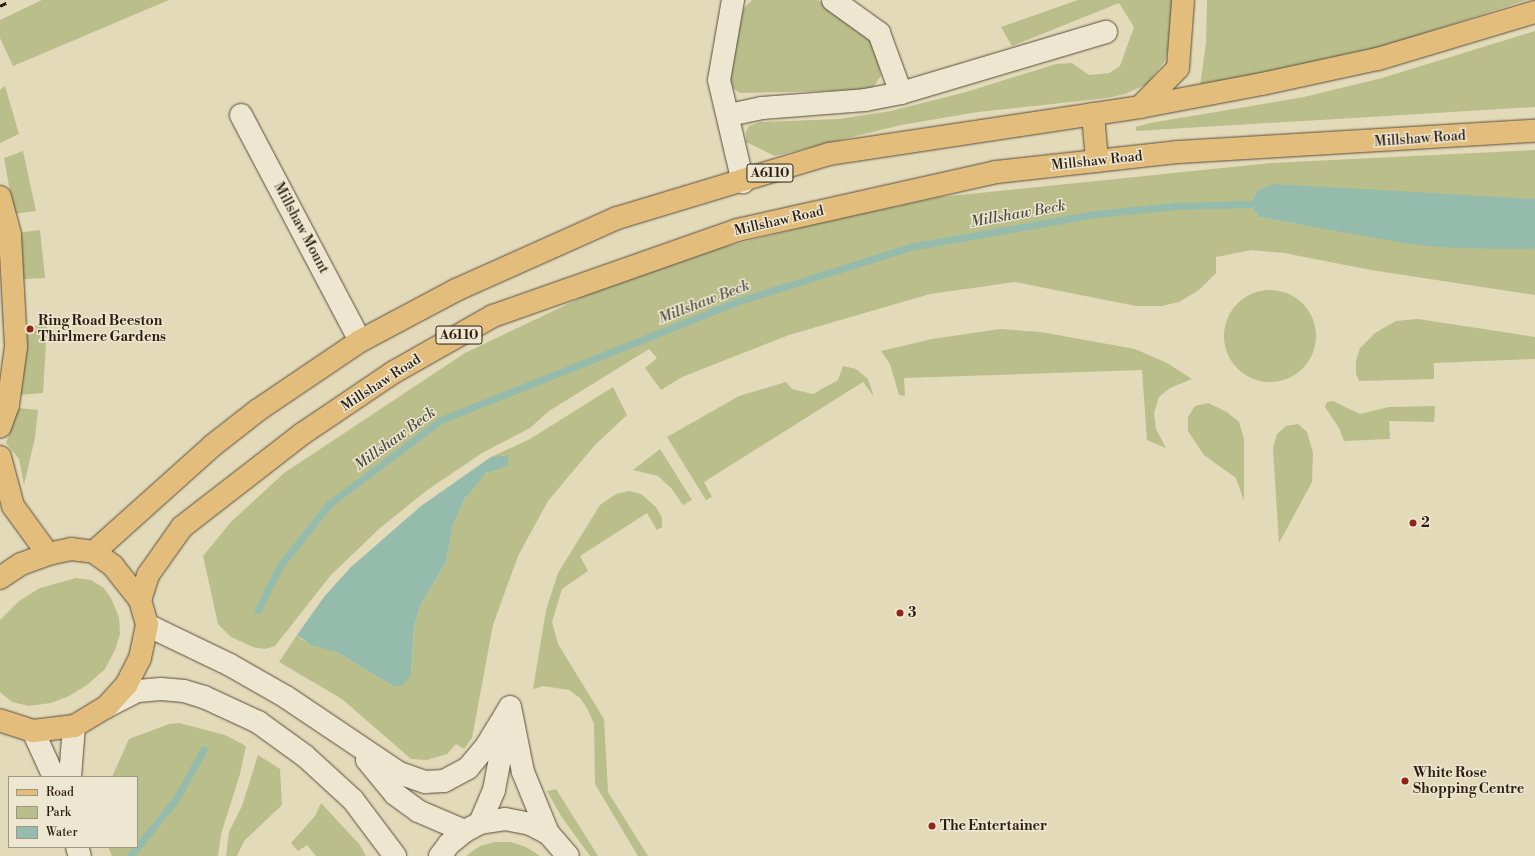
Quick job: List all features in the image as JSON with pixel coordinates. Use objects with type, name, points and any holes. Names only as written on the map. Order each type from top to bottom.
[{"type":"main road","points":[[1140,107],[1178,68],[1184,0]]},
{"type":"main road","name":"A6110","points":[[94,552],[212,446],[246,419],[360,341],[456,290],[617,218],[744,182],[829,154],[1140,107],[1378,59],[1535,12]]},
{"type":"main road","points":[[1093,114],[1097,161]]},
{"type":"main road","name":"Millshaw Road","points":[[140,600],[148,575],[182,527],[302,434],[387,376],[492,316],[737,230],[996,172],[1177,152],[1535,132]]},
{"type":"main road","points":[[0,197],[10,235],[16,348],[8,405],[0,428]]},
{"type":"main road","points":[[0,457],[13,506],[48,554]]},
{"type":"main road","points":[[0,578],[21,564],[48,554],[71,549],[94,552],[113,566],[140,600],[147,625],[140,658],[126,685],[106,707],[74,726],[33,731],[1,722]]},
{"type":"street","points":[[733,0],[719,80],[729,115],[744,182]]},
{"type":"street","points":[[833,0],[879,33],[901,93]]},
{"type":"street","points":[[729,115],[762,108],[865,100],[901,93],[1106,32]]},
{"type":"street","name":"Millshaw Mount","points":[[241,115],[360,341]]},
{"type":"street","points":[[147,625],[230,665],[286,697],[400,773],[425,782],[444,781],[468,768],[488,745],[510,706]]},
{"type":"street","points":[[106,707],[138,691],[161,689],[184,691],[204,697],[258,722],[305,756],[353,800],[395,856]]},
{"type":"street","points":[[440,856],[449,844],[472,827],[494,790],[510,706]]},
{"type":"street","points":[[510,706],[523,772],[548,833],[568,856]]},
{"type":"street","points":[[70,776],[74,726]]},
{"type":"street","points":[[33,731],[54,776]]},
{"type":"street","points":[[351,740],[395,794],[418,811],[472,827],[506,820],[530,824],[548,833]]},
{"type":"green space","points":[[42,0],[169,0],[13,66],[0,38],[0,20]]},
{"type":"green space","points":[[752,0],[818,0],[867,36],[876,46],[881,76],[871,90],[740,93],[733,88],[729,77],[741,11]]},
{"type":"green space","points":[[1078,0],[1173,0],[1171,42],[1165,61],[1147,84],[1125,94],[1107,98],[978,112],[901,125],[775,156],[746,142],[746,132],[749,126],[760,122],[839,119],[891,111],[966,92],[1056,64],[1072,63],[1089,75],[1109,73],[1120,66],[1134,27],[1119,3],[1012,46],[1001,27]]},
{"type":"green space","points":[[1207,0],[1527,0],[1366,52],[1200,86],[1206,43]]},
{"type":"green space","points":[[1535,31],[1535,107],[1136,131],[1136,127],[1150,123],[1304,97],[1382,78]]},
{"type":"green space","points":[[5,86],[19,134],[0,143],[0,90]]},
{"type":"green space","points":[[1535,150],[1535,199],[1257,191],[1250,204],[1259,217],[1298,224],[1535,249],[1535,295],[1371,270],[1284,253],[1252,250],[1216,257],[1216,273],[1199,290],[1179,302],[1162,306],[1136,306],[1015,282],[930,294],[789,335],[682,377],[661,390],[645,368],[657,358],[649,349],[549,411],[530,428],[482,453],[426,491],[380,528],[331,575],[275,646],[265,649],[253,647],[231,637],[218,624],[203,556],[231,522],[284,473],[465,353],[597,290],[720,248],[815,224],[940,197],[1271,163]]},
{"type":"green space","points":[[23,151],[36,211],[14,214],[4,158]]},
{"type":"green space","points":[[40,230],[45,278],[22,279],[17,233]]},
{"type":"green space","points":[[1270,290],[1287,294],[1302,304],[1312,319],[1316,336],[1312,353],[1302,368],[1287,378],[1270,382],[1253,378],[1238,368],[1228,353],[1224,336],[1228,319],[1238,304],[1253,294]]},
{"type":"green space","points":[[1418,319],[1535,337],[1535,359],[1434,363],[1434,379],[1359,381],[1356,374],[1356,361],[1360,348],[1375,333],[1396,321]]},
{"type":"green space","points":[[25,325],[47,326],[43,393],[19,395]]},
{"type":"green space","points":[[1000,329],[1041,332],[1135,349],[1167,363],[1192,379],[1170,388],[1159,397],[1154,413],[1156,429],[1166,448],[1147,440],[1142,370],[904,378],[905,396],[899,395],[890,364],[881,351],[932,339]]},
{"type":"green space","points":[[843,366],[856,369],[868,379],[874,397],[863,382],[704,482],[712,497],[706,500],[667,437],[739,396],[786,382],[792,389],[813,394],[838,380]]},
{"type":"green space","points":[[613,387],[627,415],[594,446],[548,501],[518,556],[493,625],[472,738],[464,749],[456,744],[447,754],[427,760],[411,759],[342,699],[279,662],[297,635],[302,640],[337,652],[393,686],[411,674],[414,627],[420,606],[446,562],[453,525],[465,498],[476,482],[508,455],[491,457],[530,439]]},
{"type":"green space","points":[[1333,401],[1360,414],[1389,407],[1435,406],[1434,422],[1389,421],[1390,439],[1344,441],[1339,428],[1325,407],[1327,402]]},
{"type":"green space","points":[[1208,403],[1227,412],[1239,422],[1244,439],[1244,501],[1236,478],[1204,455],[1188,431],[1188,417],[1195,406]]},
{"type":"green space","points":[[18,408],[38,410],[35,438],[24,485],[19,459],[6,443]]},
{"type":"green space","points":[[1298,424],[1307,432],[1313,453],[1312,482],[1279,543],[1273,448],[1277,434],[1286,426]]},
{"type":"green space","points":[[660,449],[692,500],[683,505],[671,488],[658,476],[633,470]]},
{"type":"green space","points":[[629,491],[641,494],[656,507],[662,518],[662,527],[657,530],[647,513],[580,556],[588,571],[562,589],[552,622],[558,644],[604,719],[608,792],[648,856],[638,856],[595,784],[594,724],[587,708],[580,698],[569,690],[543,686],[533,689],[546,610],[558,573],[600,505],[616,494]]},
{"type":"green space","points":[[76,578],[91,580],[104,588],[111,598],[119,617],[120,634],[115,650],[105,669],[87,685],[69,696],[51,703],[29,706],[12,702],[0,692],[0,620],[19,601],[40,588]]},
{"type":"green space","points":[[179,723],[225,735],[246,746],[240,774],[221,834],[218,856],[112,856],[108,848],[138,848],[138,776],[112,776],[129,739],[169,724]]},
{"type":"green space","points":[[258,755],[280,769],[282,805],[244,841],[237,856],[226,856],[229,832],[242,806]]},
{"type":"green space","points":[[556,789],[598,856],[590,856],[561,816],[547,791]]},
{"type":"green space","points":[[321,803],[360,845],[366,856],[316,856],[307,845],[298,851],[291,843],[315,816]]},
{"type":"green space","points":[[495,842],[511,842],[526,847],[540,856],[466,856],[480,846]]},
{"type":"water","points":[[1272,184],[1535,199],[1535,249],[1451,248],[1409,244],[1259,217],[1250,204],[1257,191]]},
{"type":"water","points":[[508,455],[508,466],[486,473],[465,498],[453,525],[446,562],[420,606],[414,627],[411,674],[407,681],[400,686],[393,686],[337,652],[311,645],[297,635],[324,597],[351,567],[421,506],[491,457]]},
{"type":"waterway","name":"Millshaw Beck","points":[[258,610],[279,567],[329,504],[441,420],[736,302],[910,247],[1095,214],[1177,206],[1250,204]]},
{"type":"waterway","name":"Millshaw Beck","points":[[138,846],[176,799],[204,749]]},
{"type":"waterway","name":"Millshaw Beck","points":[[130,856],[136,848]]},
{"type":"railway","points":[[0,6],[12,0]]},
{"type":"place","name":"Ring Road Beeston Thirlmere Gardens","points":[[30,329]]},
{"type":"place","name":"2","points":[[1413,523]]},
{"type":"place","name":"3","points":[[900,613]]},
{"type":"place","name":"White Rose Shopping Centre","points":[[1405,781]]},
{"type":"place","name":"The Entertainer","points":[[932,826]]}]
